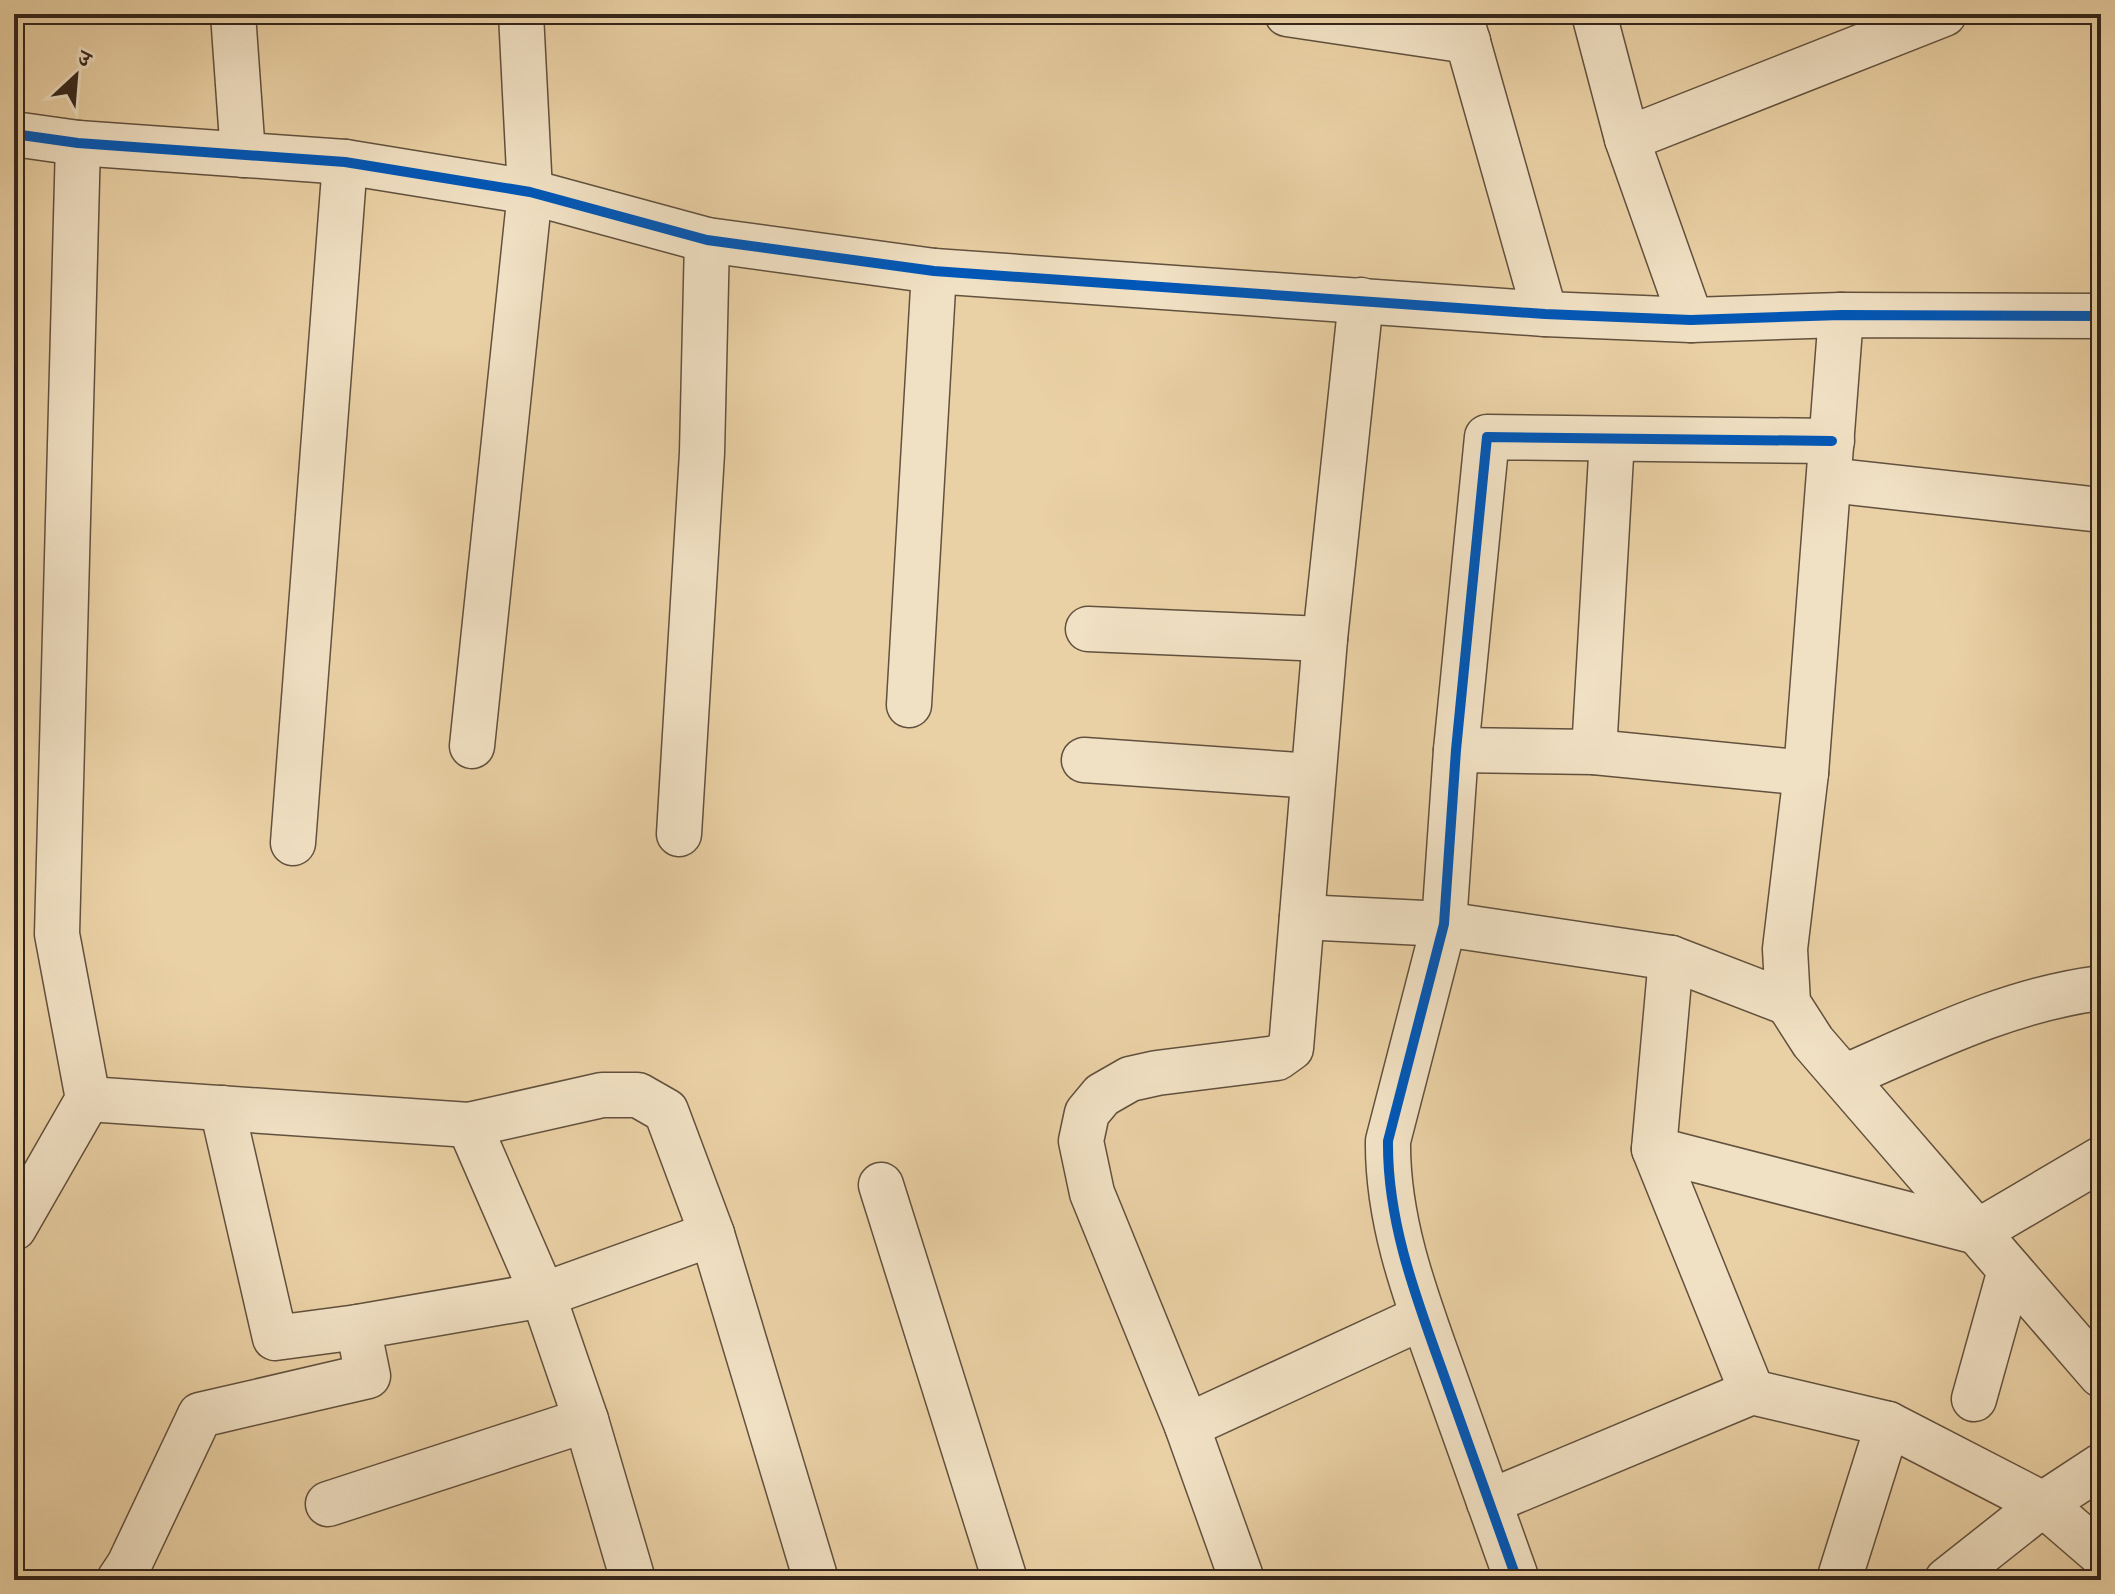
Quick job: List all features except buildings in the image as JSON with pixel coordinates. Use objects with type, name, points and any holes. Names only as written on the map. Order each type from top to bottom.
[{"type":"street","points":[[233,14],[243,155]]},
{"type":"street","points":[[472,746],[530,192],[521,14]]},
{"type":"street","points":[[1287,14],[1464,28],[1545,314]]},
{"type":"street","points":[[1594,14],[1627,139],[1691,320]]},
{"type":"street","points":[[1627,139],[1944,14]]},
{"type":"street","points":[[14,134],[78,143],[345,162],[530,192],[707,240],[934,271],[1545,314],[1691,320],[1841,315],[2101,316]]},
{"type":"street","points":[[14,1228],[88,1099],[57,934],[78,143]]},
{"type":"street","points":[[293,843],[345,162]]},
{"type":"street","points":[[679,834],[702,453],[707,240]]},
{"type":"street","points":[[909,705],[934,271]]},
{"type":"street","points":[[1242,1580],[1187,1426],[1092,1193],[1081,1141],[1087,1113],[1102,1095],[1130,1079],[1277,1058],[1291,1048],[1325,639],[1361,300]]},
{"type":"street","points":[[1841,315],[1806,773],[1785,949],[1788,1003],[1813,1042],[2101,1375]]},
{"type":"street","points":[[1517,1580],[1423,1317],[1394,1217],[1387,1176],[1388,1141],[1444,924],[1456,750],[1487,437],[1612,439],[1830,460],[2101,510]]},
{"type":"street","points":[[1594,752],[1612,439]]},
{"type":"street","points":[[1088,629],[1325,639]]},
{"type":"street","points":[[1456,750],[1594,752],[1806,773]]},
{"type":"street","points":[[1084,760],[1313,776]]},
{"type":"street","points":[[1302,917],[1444,924],[1671,958],[1788,1003]]},
{"type":"street","points":[[1671,958],[1654,1149],[1752,1392]]},
{"type":"street","points":[[1844,1077],[1963,1025],[2042,999],[2101,988]]},
{"type":"street","points":[[88,1099],[469,1125],[602,1095],[638,1095],[666,1111],[712,1234],[816,1580]]},
{"type":"street","points":[[222,1108],[275,1338],[543,1295],[712,1234]]},
{"type":"street","points":[[469,1125],[543,1295],[586,1420],[633,1580]]},
{"type":"street","points":[[1654,1149],[1977,1232],[2101,1159]]},
{"type":"street","points":[[881,1185],[1005,1580]]},
{"type":"street","points":[[1974,1399],[2010,1270]]},
{"type":"street","points":[[1187,1426],[1423,1317]]},
{"type":"street","points":[[119,1580],[200,1415],[368,1376],[358,1327]]},
{"type":"street","points":[[1489,1502],[1752,1392],[1888,1424],[2043,1504],[2101,1554]]},
{"type":"street","points":[[328,1504],[586,1420]]},
{"type":"street","points":[[1839,1580],[1888,1424]]},
{"type":"street","points":[[1947,1580],[2043,1504],[2101,1466]]},
{"type":"cycle path","points":[[14,134],[78,143],[345,162],[530,192],[707,240],[934,271],[1545,314],[1691,320],[1841,315],[2101,316]]},
{"type":"cycle path","points":[[1517,1580],[1407,1265],[1393,1204],[1388,1141],[1444,924],[1456,750],[1487,437],[1832,441]]}]
